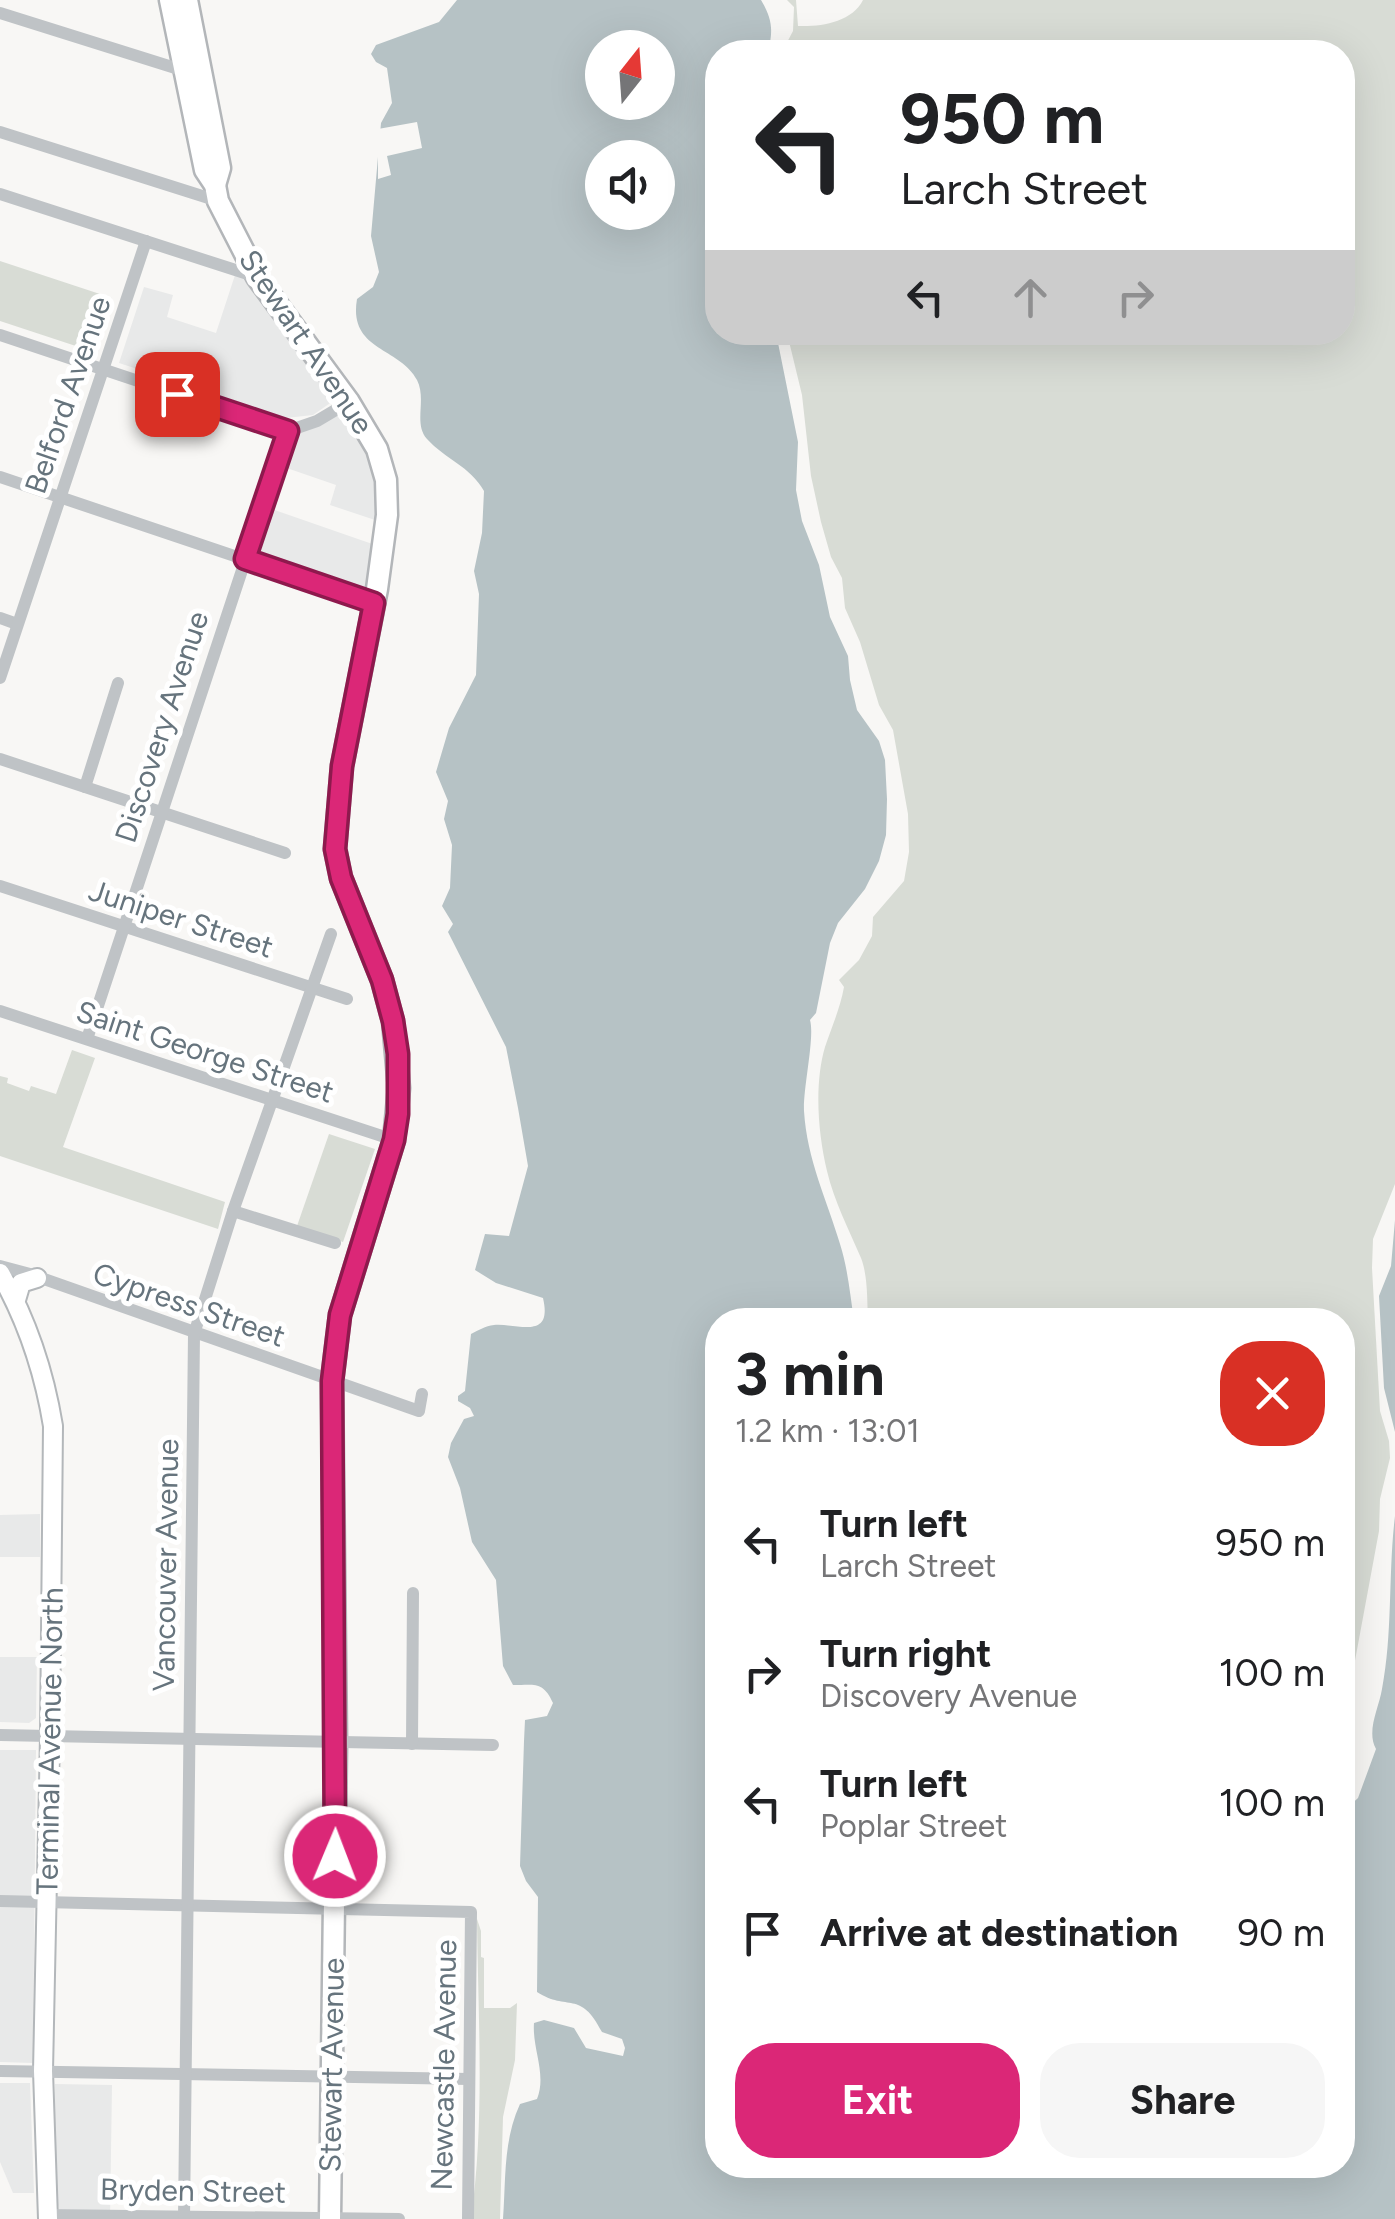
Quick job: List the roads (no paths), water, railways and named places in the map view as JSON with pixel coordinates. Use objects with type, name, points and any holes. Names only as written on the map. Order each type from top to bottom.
[{"type":"highway","name":"Stewart Avenue","points":[[170,0],[220,168],[216,193],[257,277],[350,402],[377,449],[386,480],[388,515],[342,766],[335,849],[341,878],[382,980],[393,1021],[399,1088],[394,1140],[340,1315],[332,1381],[336,1742],[330,2218]]},
{"type":"highway","name":"Stewart Avenue","points":[[190,0],[194,50],[191,73]]},
{"type":"main road","name":"Terminal Avenue North","points":[[0,1270],[36,1349],[47,1386],[52,1426],[43,2070],[47,2217]]},
{"type":"main road","points":[[16,1300],[21,1283],[37,1278]]},
{"type":"street","points":[[0,13],[191,73]]},
{"type":"street","points":[[0,132],[216,193]]},
{"type":"street","points":[[0,194],[257,277]]},
{"type":"street","name":"Belford Avenue","points":[[0,678],[146,242]]},
{"type":"street","points":[[0,335],[288,431],[317,421],[350,402]]},
{"type":"street","name":"Discovery Avenue","points":[[88,1040],[288,431]]},
{"type":"street","points":[[0,477],[374,603]]},
{"type":"street","points":[[0,618],[17,624]]},
{"type":"street","points":[[85,787],[118,683]]},
{"type":"street","points":[[0,759],[285,853]]},
{"type":"street","name":"Juniper Street","points":[[0,886],[347,1000]]},
{"type":"street","name":"Vancouver Avenue","points":[[184,2217],[194,1334],[331,934]]},
{"type":"street","name":"Saint George Street","points":[[0,1011],[394,1140]]},
{"type":"street","points":[[234,1211],[335,1244]]},
{"type":"street","name":"Cypress Street","points":[[0,1270],[37,1278],[420,1411],[422,1394]]},
{"type":"street","points":[[412,1593],[412,1744]]},
{"type":"street","points":[[0,1735],[494,1745]]},
{"type":"street","points":[[0,1901],[334,1909]]},
{"type":"street","name":"Newcastle Avenue","points":[[334,1909],[470,1912],[468,2219]]},
{"type":"street","points":[[0,2071],[469,2079]]},
{"type":"street","name":"Bryden Street","points":[[47,2217],[399,2219]]}]
